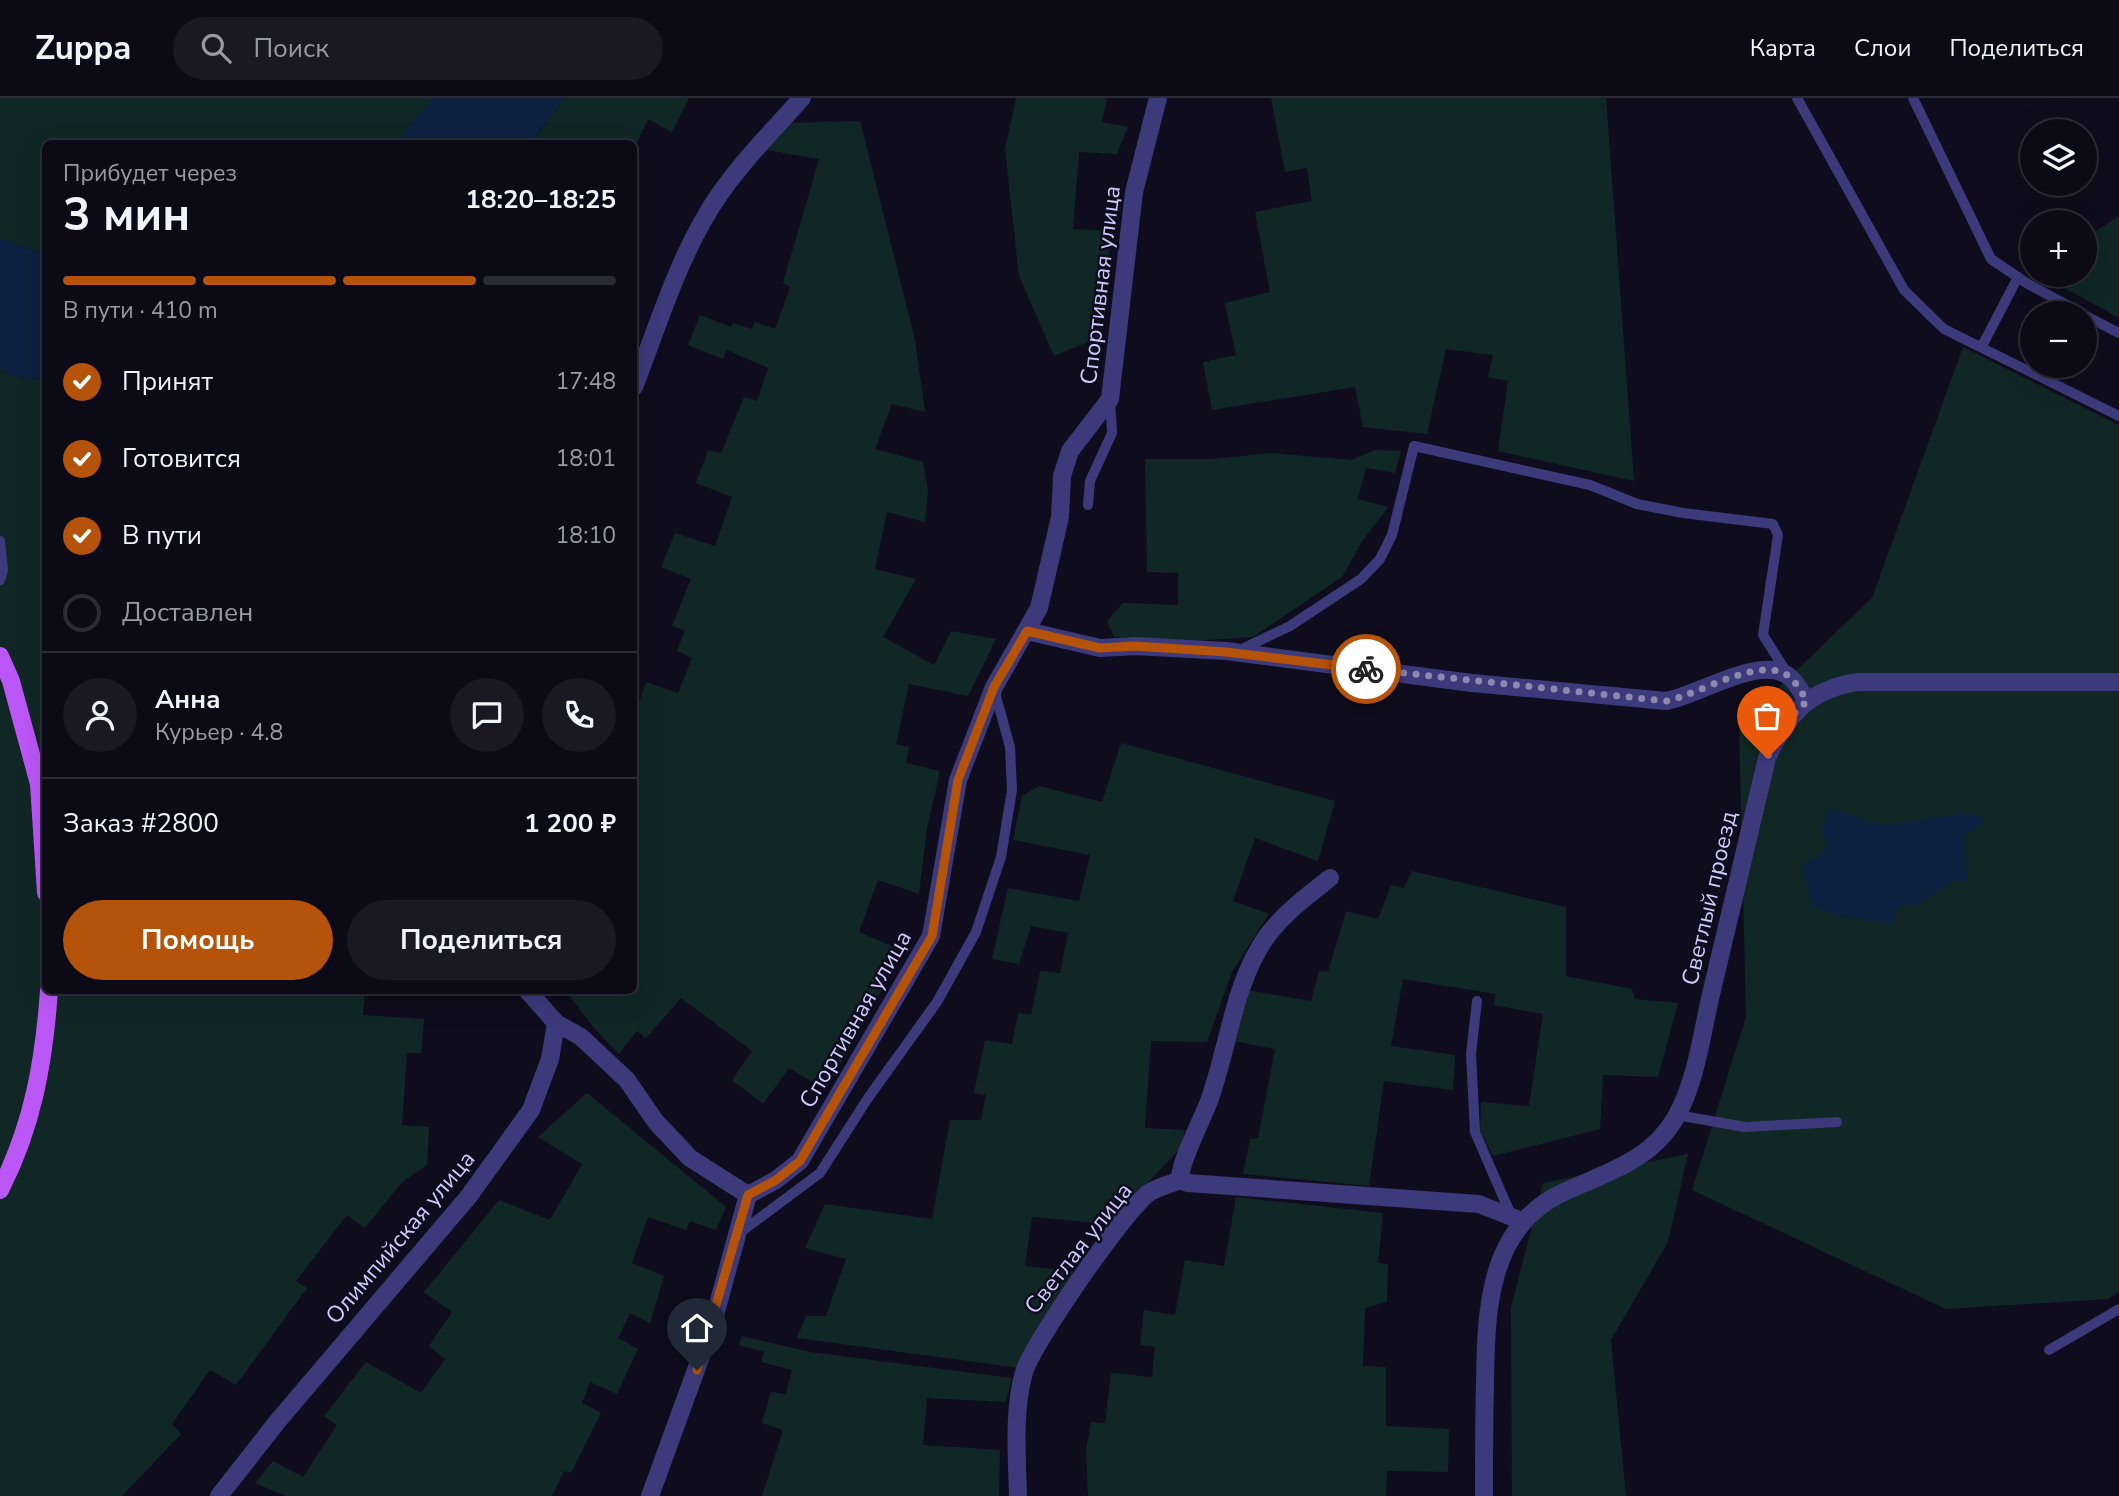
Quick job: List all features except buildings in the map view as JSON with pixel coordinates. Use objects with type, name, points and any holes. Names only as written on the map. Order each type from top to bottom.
[{"type":"main road","points":[[0,656],[11,681],[39,784],[42,831]]},
{"type":"main road","points":[[0,1190],[28,1128],[38,1089],[49,994]]},
{"type":"street","points":[[637,379],[685,256],[705,217],[747,160],[802,98]]},
{"type":"street","name":"Спортивная улица","points":[[748,1195],[776,1180],[800,1161],[932,936],[958,780],[994,687],[1039,608],[1060,517],[1062,477],[1070,451],[1110,399],[1134,192],[1158,98]]},
{"type":"street","points":[[1027,631],[1100,648],[1135,646],[1226,652],[1472,683],[1666,701],[1753,672],[1775,671],[1791,678],[1807,701]]},
{"type":"street","name":"Светлый проезд","points":[[1516,1218],[1556,1195],[1635,1160],[1659,1140],[1677,1115],[1697,1054],[1767,758],[1782,726],[1807,701],[1838,685],[1872,680],[2119,682]]},
{"type":"street","points":[[1330,878],[1296,905],[1268,935],[1249,970],[1229,1027],[1212,1093],[1193,1143],[1179,1168],[1180,1180],[1188,1183],[1295,1192],[1479,1204],[1516,1218],[1496,1266],[1490,1293],[1485,1354],[1483,1496]]},
{"type":"street","points":[[531,994],[556,1023],[581,1037],[627,1080],[656,1122],[690,1158],[748,1195],[712,1326],[650,1496]]},
{"type":"street","name":"Олимпийская улица","points":[[219,1496],[277,1422],[469,1196],[531,1110],[550,1059],[556,1023]]},
{"type":"street","name":"Светлая улица","points":[[1018,1496],[1019,1408],[1024,1372],[1044,1331],[1131,1212],[1149,1193],[1180,1180]]},
{"type":"lane","points":[[1797,98],[1904,290],[1944,330],[1982,346],[2119,416]]},
{"type":"lane","points":[[1913,98],[1991,259],[2060,301]]},
{"type":"lane","points":[[1982,346],[2018,277]]},
{"type":"lane","points":[[2097,321],[2119,333]]},
{"type":"lane","points":[[1088,505],[1090,481],[1112,433],[1110,399]]},
{"type":"lane","points":[[1226,652],[1252,647],[1271,636],[1361,579],[1380,559],[1392,535],[1414,446],[1590,485],[1637,504],[1683,513],[1773,524],[1778,531],[1763,635],[1791,678]]},
{"type":"lane","points":[[0,541],[3,570],[0,580]]},
{"type":"lane","points":[[737,1234],[820,1173],[868,1098],[937,1002],[976,932],[1001,857],[1012,790],[1010,747],[994,687]]},
{"type":"lane","points":[[1477,1002],[1471,1054],[1475,1132],[1516,1218]]},
{"type":"lane","points":[[1677,1115],[1745,1127],[1837,1122]]},
{"type":"lane","points":[[2049,1350],[2119,1309]]},
{"type":"green space","points":[[0,98],[433,98],[398,140],[42,140],[42,254],[0,238]]},
{"type":"green space","points":[[564,98],[689,98],[672,132],[648,119],[637,143],[637,140],[534,140]]},
{"type":"green space","points":[[1016,98],[1107,98],[1102,122],[1128,127],[1117,154],[1079,152],[1073,229],[1112,231],[1098,338],[1054,356],[1019,276],[1005,149]]},
{"type":"green space","points":[[1271,98],[1606,98],[1634,481],[1498,451],[1508,381],[1488,377],[1493,355],[1446,349],[1427,434],[1363,427],[1355,387],[1212,410],[1203,362],[1236,355],[1225,303],[1270,292],[1255,212],[1312,201],[1307,168],[1285,172]]},
{"type":"green space","points":[[860,121],[915,340],[925,412],[892,404],[875,449],[923,462],[928,491],[925,522],[887,512],[875,569],[916,579],[883,637],[934,665],[951,631],[996,639],[968,696],[909,684],[896,744],[909,747],[906,763],[940,771],[927,828],[919,894],[878,880],[859,932],[903,951],[826,1090],[789,1068],[763,1104],[732,1080],[752,1051],[681,998],[646,1038],[637,1031],[619,1054],[594,1028],[568,994],[637,994],[637,709],[646,682],[678,693],[692,658],[677,651],[685,630],[672,626],[691,579],[661,567],[675,533],[715,546],[732,497],[696,483],[708,450],[721,453],[744,397],[757,401],[768,368],[727,350],[723,359],[688,345],[700,315],[731,327],[733,323],[752,329],[755,322],[775,329],[790,287],[783,283],[819,159],[767,150],[785,123]]},
{"type":"green space","points":[[2119,216],[2119,318],[2097,306],[2097,301],[2088,301],[2063,287],[2097,287],[2097,230]]},
{"type":"green space","points":[[1963,347],[2020,376],[2020,378],[2025,378],[2119,425],[2119,1292],[2108,1299],[1946,1309],[1692,1190],[1746,1017],[1739,725],[1872,598]]},
{"type":"green space","points":[[0,369],[13,376],[42,381],[42,994],[365,994],[363,1015],[424,1019],[421,1053],[407,1053],[402,1125],[429,1127],[427,1165],[402,1182],[365,1228],[347,1215],[296,1281],[307,1288],[236,1385],[210,1370],[172,1424],[181,1434],[122,1496],[0,1496]]},
{"type":"green space","points":[[1375,450],[1401,451],[1395,473],[1366,468],[1358,499],[1388,507],[1361,543],[1342,577],[1253,637],[1191,641],[1114,637],[1107,621],[1123,603],[1178,605],[1178,573],[1147,572],[1145,459],[1213,459],[1270,453],[1352,460]]},
{"type":"green space","points":[[1121,743],[1335,801],[1318,861],[1255,838],[1233,901],[1269,914],[1232,972],[1207,1042],[1151,1041],[1145,1128],[1185,1130],[1179,1150],[1108,1224],[1032,1217],[1025,1266],[1079,1272],[1020,1368],[797,1338],[806,1316],[826,1316],[846,1259],[805,1248],[825,1204],[932,1219],[950,1120],[981,1120],[986,1095],[974,1093],[985,1040],[1012,1044],[1018,1013],[1031,1015],[1040,971],[1060,973],[1068,933],[1031,926],[1019,964],[992,959],[1008,888],[1079,901],[1090,855],[1013,840],[1022,796],[1039,786],[1102,802]]},
{"type":"green space","points":[[1412,871],[1566,907],[1566,976],[1632,989],[1635,999],[1678,1003],[1658,1077],[1603,1075],[1600,1129],[1493,1156],[1480,1131],[1481,1102],[1529,1106],[1543,1014],[1494,1005],[1496,994],[1403,979],[1391,1046],[1455,1055],[1453,1090],[1384,1081],[1369,1186],[1243,1174],[1250,1139],[1258,1138],[1275,1049],[1234,1041],[1247,990],[1311,1001],[1319,971],[1328,972],[1346,911],[1378,919],[1391,885],[1404,888]]},
{"type":"green space","points":[[587,1093],[726,1207],[716,1230],[690,1221],[686,1230],[648,1217],[632,1263],[664,1276],[650,1323],[630,1313],[618,1338],[638,1349],[617,1394],[590,1382],[582,1403],[601,1413],[571,1473],[564,1471],[552,1496],[286,1496],[255,1483],[273,1461],[303,1477],[337,1425],[324,1416],[366,1362],[421,1393],[445,1359],[429,1346],[452,1312],[424,1292],[499,1200],[550,1220],[582,1164],[538,1137]]},
{"type":"green space","points":[[1688,1154],[1668,1242],[1611,1340],[1626,1496],[1512,1496],[1511,1308],[1543,1183]]},
{"type":"green space","points":[[1236,1197],[1383,1213],[1378,1263],[1388,1264],[1387,1302],[1365,1308],[1363,1366],[1386,1367],[1386,1426],[1449,1429],[1448,1472],[1387,1471],[1386,1496],[1088,1496],[1086,1451],[1091,1422],[1105,1423],[1111,1373],[1152,1377],[1155,1347],[1140,1345],[1144,1310],[1175,1315],[1185,1260],[1224,1266]]},
{"type":"green space","points":[[742,1336],[810,1352],[1012,1378],[1006,1402],[927,1398],[923,1445],[1000,1450],[999,1496],[762,1496],[783,1430],[762,1423],[771,1392],[786,1394],[792,1370],[761,1362],[764,1352],[739,1345]]},
{"type":"water","points":[[433,98],[564,98],[533,140],[398,140]]},
{"type":"water","points":[[0,238],[42,254],[42,381],[13,376],[0,369]]},
{"type":"water","points":[[1830,808],[1883,826],[1959,814],[1982,815],[1983,825],[1963,835],[1967,881],[1952,881],[1918,905],[1898,907],[1892,924],[1839,916],[1812,906],[1801,864],[1817,857],[1829,845],[1821,832]]},
{"type":"way so far","points":[[1366,669],[1472,683],[1666,701],[1681,699],[1735,676],[1775,671],[1791,678],[1807,701],[1782,726],[1767,758]]},
{"type":"route","points":[[697,1370],[748,1195],[776,1180],[800,1161],[932,936],[958,780],[994,687],[1027,631],[1100,648],[1135,646],[1226,652],[1366,669]]}]
